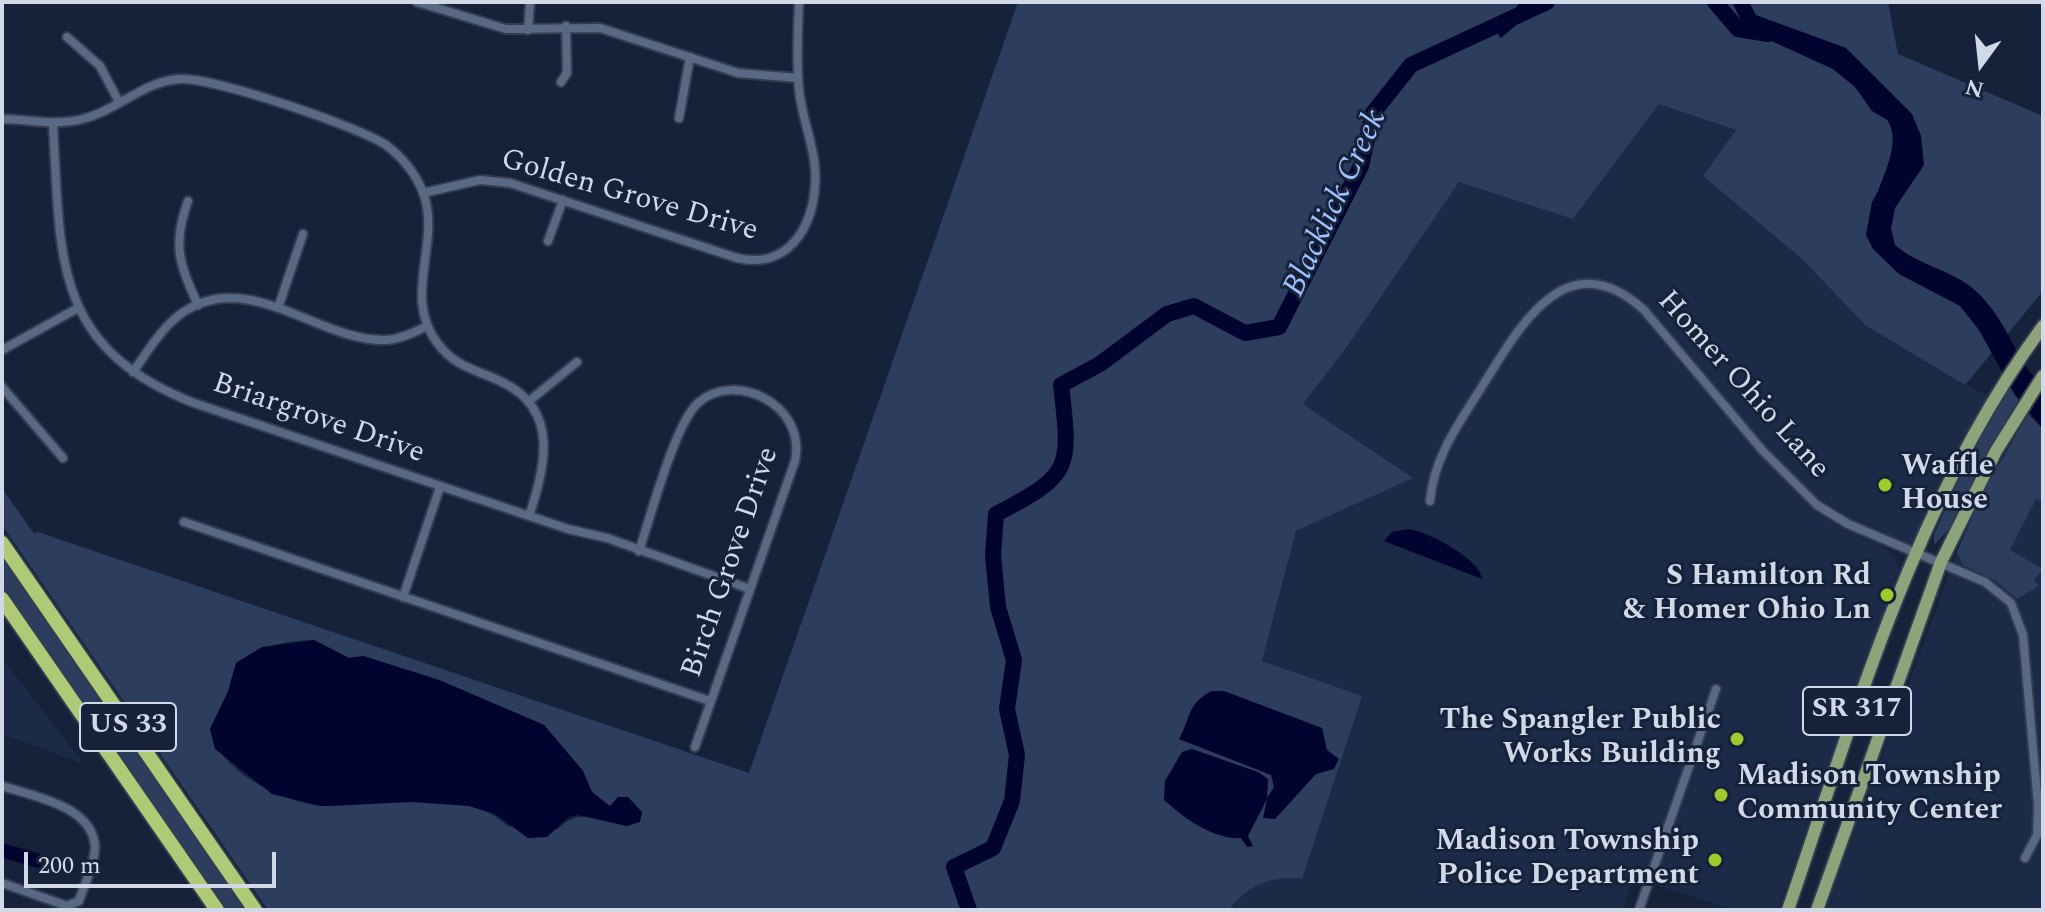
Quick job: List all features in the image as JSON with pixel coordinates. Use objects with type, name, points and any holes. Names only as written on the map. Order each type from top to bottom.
[{"type":"highway","name":"US 33","points":[[2,543],[255,910]]},
{"type":"highway","name":"US 33","points":[[2,599],[217,910]]},
{"type":"main road","name":"SR 317","points":[[1788,910],[1915,552],[1947,482],[1995,398],[2043,326]]},
{"type":"main road","name":"SR 317","points":[[1817,910],[1941,562],[1974,492],[2043,376]]},
{"type":"street","points":[[417,2],[496,27],[528,30],[566,26],[600,28],[749,75],[798,78],[799,2]]},
{"type":"street","points":[[528,30],[530,2]]},
{"type":"street","points":[[561,82],[567,73],[566,26]]},
{"type":"street","points":[[67,37],[100,66],[119,102]]},
{"type":"street","points":[[679,118],[690,57]]},
{"type":"street","name":"Golden Grove Drive","points":[[423,193],[480,180],[510,183],[749,261],[766,260],[785,253],[798,241],[807,223],[816,172],[798,78]]},
{"type":"street","points":[[2,119],[53,125],[83,119],[165,81],[188,79],[217,84],[373,138],[399,155],[423,193],[430,239],[420,296],[427,326],[452,360],[505,383],[528,402],[542,430],[546,454],[529,516]]},
{"type":"street","points":[[2,112],[14,119]]},
{"type":"street","name":"Briargrove Drive","points":[[53,125],[58,238],[68,283],[78,308],[98,338],[133,372],[194,403],[440,487],[607,538],[750,589]]},
{"type":"street","points":[[548,241],[563,200]]},
{"type":"street","points":[[188,201],[178,231],[177,247],[198,305]]},
{"type":"street","points":[[278,308],[303,234]]},
{"type":"street","name":"Homer Ohio Lane","points":[[1430,501],[1436,462],[1526,318],[1539,303],[1556,293],[1579,286],[1598,285],[1623,294],[1644,310],[1805,496],[1848,524],[1941,562],[1998,590],[2011,603],[2020,620],[2038,805],[2037,835],[2025,858]]},
{"type":"street","points":[[133,372],[172,322],[198,305],[234,299],[278,308],[376,340],[401,338],[427,326]]},
{"type":"street","points":[[2,350],[78,308]]},
{"type":"street","points":[[528,402],[577,362]]},
{"type":"street","points":[[2,387],[63,458]]},
{"type":"street","name":"Birch Grove Drive","points":[[639,551],[690,411],[698,402],[721,391],[733,390],[765,399],[786,413],[793,424],[798,448],[695,747]]},
{"type":"street","points":[[403,597],[440,487]]},
{"type":"street","points":[[184,522],[710,701]]},
{"type":"street","points":[[1639,910],[1716,689]]},
{"type":"street","points":[[2,786],[68,808],[93,833],[95,850],[79,901],[67,906],[2,883]]},
{"type":"shaded area","points":[[1018,2],[1888,2],[1898,54],[2043,116],[2043,291],[1965,385],[1865,325],[1802,259],[1703,176],[1736,130],[1659,104],[1573,219],[1459,182],[1346,348],[1303,404],[1413,478],[1296,531],[1262,661],[1362,696],[1302,879],[1270,880],[1252,888],[1229,910],[268,910],[2,525],[2,488],[34,534],[38,532],[749,773]],"holes":[[[314,640],[349,658],[364,656],[439,680],[544,725],[583,771],[592,792],[626,826],[590,817],[573,818],[558,829],[507,826],[490,813],[445,802],[314,805],[293,800],[263,786],[245,776],[223,755],[210,729],[228,691],[236,663],[273,646]]]},
{"type":"shaded area","points":[[1520,2],[1543,2],[1501,38],[1489,21],[1514,10]]},
{"type":"shaded area","points":[[1732,2],[1749,2],[1756,15],[1846,48],[1912,114],[1921,136],[1924,165],[1895,208],[1891,229],[1895,245],[1962,281],[1988,303],[2025,366],[2043,387],[2043,429],[2015,395],[1979,330],[1960,306],[1899,274],[1873,249],[1866,235],[1872,202],[1880,188],[1894,177],[1904,158],[1905,136],[1901,128],[1872,111],[1855,87],[1833,69],[1745,29]]},
{"type":"shaded area","points":[[1659,103],[1736,130],[1703,176],[1802,259],[1865,325],[1965,385],[1995,398],[1909,549],[1863,531],[1895,557],[1899,569],[1778,910],[1734,910],[1634,878],[1622,910],[1229,910],[1245,891],[1265,881],[1284,877],[1362,697],[1262,661],[1296,531],[1413,478],[1303,404],[1346,348],[1459,181],[1573,219]]},
{"type":"shaded area","points":[[2010,387],[2019,399],[1948,530],[1934,545],[1934,535],[1971,451]]},
{"type":"shaded area","points":[[2028,414],[2043,429],[2043,498],[2041,501],[2036,499],[2010,550],[2043,569],[2034,580],[2039,586],[2017,599],[1995,580],[1963,565],[1957,552],[1986,487]]},
{"type":"shaded area","points":[[2002,460],[2043,481],[2043,910],[1825,910],[1971,515]]},
{"type":"shaded area","points":[[1409,529],[1428,535],[1463,555],[1473,563],[1482,579],[1384,541],[1392,532]]},
{"type":"shaded area","points":[[2,554],[248,910],[225,910],[2,588]]},
{"type":"shaded area","points":[[314,640],[349,658],[363,656],[439,680],[544,725],[583,771],[592,792],[610,806],[618,797],[628,797],[642,812],[640,822],[627,826],[578,815],[569,817],[547,837],[528,838],[495,814],[469,806],[412,802],[321,806],[272,794],[215,749],[210,729],[228,692],[236,663],[262,647]]},
{"type":"shaded area","points":[[2,658],[84,764],[2,734]]},
{"type":"shaded area","points":[[1212,691],[1224,691],[1322,728],[1327,750],[1339,759],[1334,769],[1316,774],[1275,819],[1263,818],[1267,799],[1248,836],[1253,846],[1247,847],[1241,838],[1210,832],[1164,800],[1165,781],[1182,752],[1192,749],[1258,772],[1268,779],[1267,798],[1274,787],[1271,775],[1179,739],[1194,706]]},
{"type":"shaded area","points":[[2,843],[55,858],[59,866],[56,873],[6,859],[2,856]]},
{"type":"waterway","name":"Blacklick Creek","points":[[969,910],[954,867],[993,848],[1012,801],[1017,755],[1007,709],[1014,660],[998,607],[993,555],[996,514],[1040,489],[1061,466],[1066,435],[1061,385],[1100,364],[1167,314],[1194,306],[1245,333],[1279,327],[1361,166],[1373,113],[1411,65],[1547,2]]},
{"type":"waterway","name":"Blacklick Creek","points":[[1715,2],[1738,29],[1768,34]]},
{"type":"waterway","name":"Blacklick Creek","points":[[1884,197],[1897,162],[1901,137],[1894,115],[1885,105]]},
{"type":"place","name":"Waffle House","points":[[1885,485]]},
{"type":"place","name":"S Hamilton Rd & Homer Ohio Ln","points":[[1887,595]]},
{"type":"place","name":"The Spangler Public Works Building","points":[[1737,739]]},
{"type":"place","name":"Madison Township Community Center","points":[[1721,795]]},
{"type":"place","name":"Madison Township Police Department","points":[[1715,860]]}]
